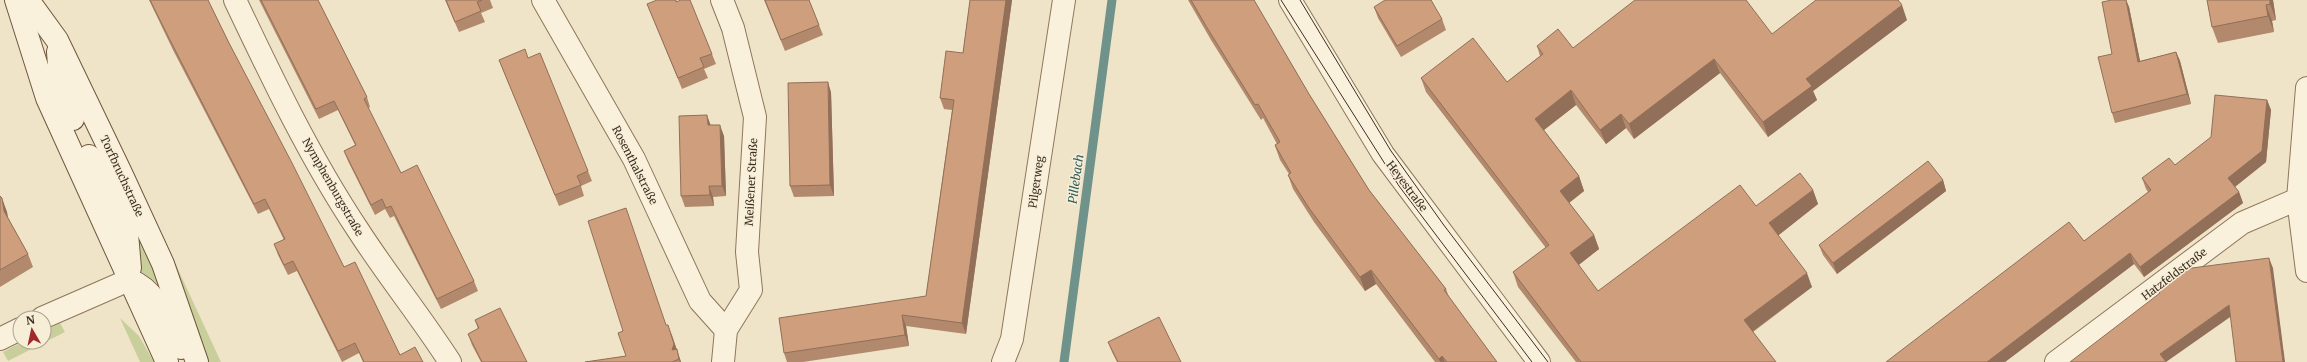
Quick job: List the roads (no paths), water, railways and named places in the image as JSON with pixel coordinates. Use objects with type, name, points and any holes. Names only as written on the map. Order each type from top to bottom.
[{"type":"street","points":[[16,0],[47,98],[167,362]]},
{"type":"street","name":"Torfbruchstraße","points":[[28,0],[57,40],[163,264],[197,362]]},
{"type":"street","name":"Nymphenburgstraße","points":[[235,0],[276,88],[333,190],[357,229],[432,334],[450,362]]},
{"type":"street","name":"Rosenthalstraße","points":[[543,0],[634,159],[700,301],[726,330]]},
{"type":"street","name":"Meißener Straße","points":[[722,0],[733,28],[755,117],[747,252],[751,290],[726,330],[723,362]]},
{"type":"street","name":"Pilgerweg","points":[[1003,362],[1012,339],[1064,0]]},
{"type":"street","name":"Heyestraße","points":[[1290,0],[1383,154],[1539,362]]},
{"type":"street","points":[[57,40],[61,93],[127,234],[130,258],[129,280]]},
{"type":"street","points":[[2307,88],[2298,199],[2307,271]]},
{"type":"street","name":"Hatzfeldstraße","points":[[2056,362],[2242,223],[2298,199]]},
{"type":"street","points":[[52,314],[129,280],[140,284],[155,298],[189,362]]},
{"type":"street","points":[[0,339],[12,333]]},
{"type":"waterway","name":"Pillebach","points":[[1064,362],[1112,0]]},
{"type":"tram line","points":[[1281,0],[1399,186],[1532,362]]},
{"type":"tram line","points":[[1300,0],[1391,151],[1443,224],[1548,362]]}]
